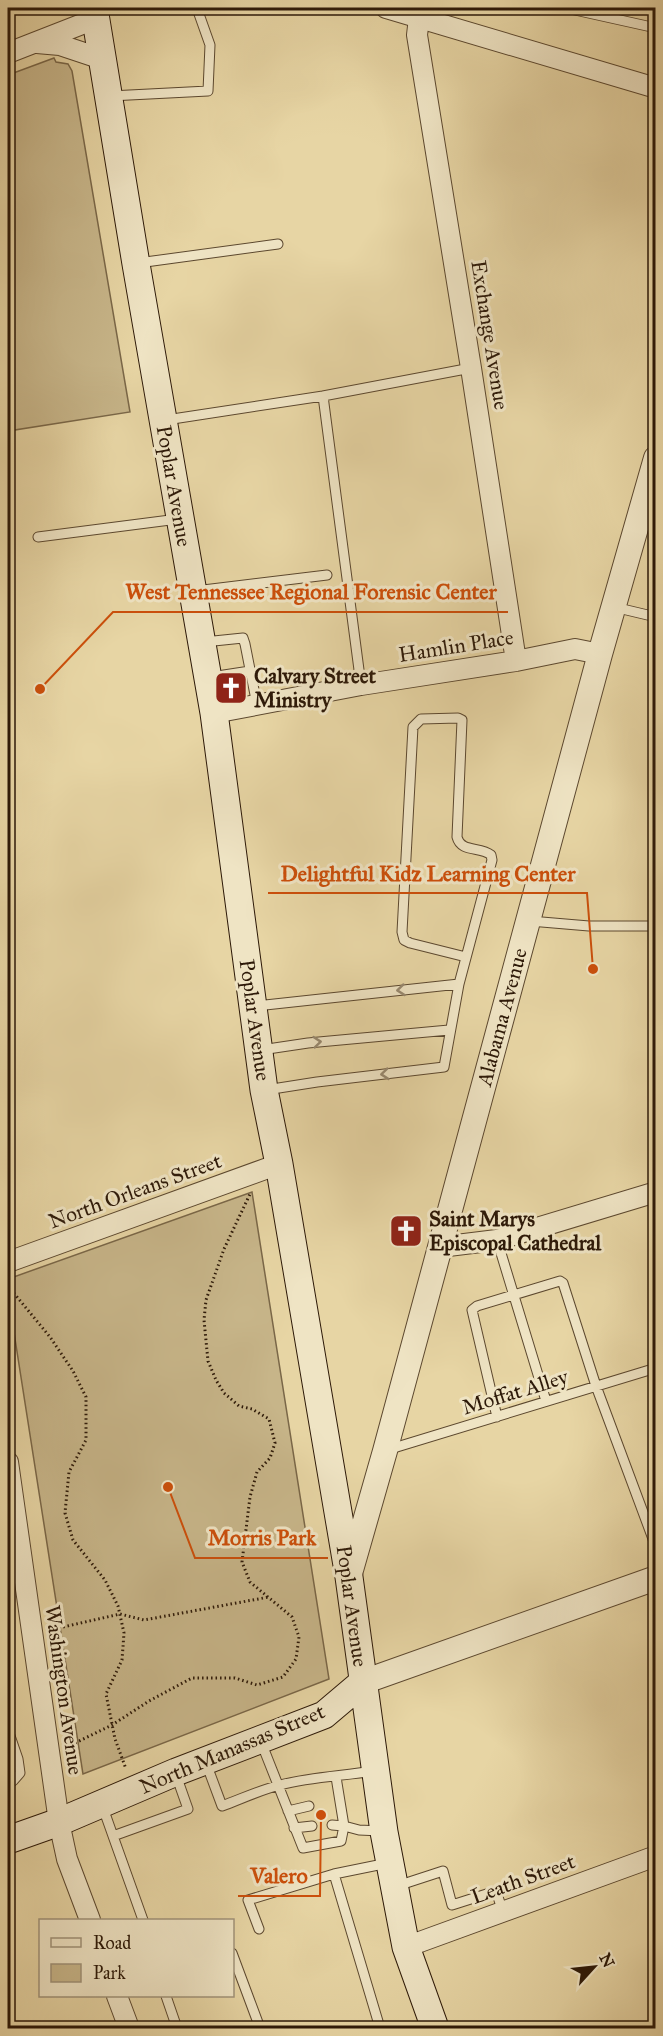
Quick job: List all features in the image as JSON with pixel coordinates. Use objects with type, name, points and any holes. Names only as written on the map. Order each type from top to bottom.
[{"type":"main road","name":"Poplar Avenue","points":[[95,13],[214,713],[264,1090],[268,1168],[349,1577],[392,1875],[406,1947],[435,2028]]},
{"type":"main road","name":"North Manassas Street","points":[[8,1840],[59,1822],[176,1772],[324,1715],[363,1682]]},
{"type":"street","points":[[386,8],[656,88]]},
{"type":"street","points":[[8,53],[95,13]]},
{"type":"street","name":"Exchange Avenue","points":[[419,18],[417,35],[516,661]]},
{"type":"street","points":[[34,43],[60,45],[102,59]]},
{"type":"street","name":"Alabama Avenue","points":[[349,1577],[600,654],[656,458]]},
{"type":"street","name":"Hamlin Place","points":[[214,713],[361,685],[516,661],[574,649],[600,654]]},
{"type":"street","name":"North Orleans Street","points":[[8,1262],[268,1168]]},
{"type":"street","points":[[440,1247],[497,1240],[656,1192]]},
{"type":"street","name":"Washington Avenue","points":[[8,1462],[59,1822],[67,1859],[90,1919]]},
{"type":"street","name":"North Manassas Street","points":[[363,1682],[656,1578]]},
{"type":"street","name":"Leath Street","points":[[406,1947],[656,1856]]},
{"type":"street","points":[[118,1997],[129,2028]]},
{"type":"lane","points":[[109,96],[208,91],[210,45],[198,14],[200,8]]},
{"type":"lane","points":[[566,8],[656,28]]},
{"type":"lane","points":[[136,264],[278,244]]},
{"type":"lane","points":[[163,420],[322,396],[471,368]]},
{"type":"lane","points":[[322,396],[361,685]]},
{"type":"lane","points":[[38,537],[180,518]]},
{"type":"lane","points":[[192,591],[327,575]]},
{"type":"lane","points":[[614,607],[656,617]]},
{"type":"lane","points":[[201,642],[243,638],[257,705]]},
{"type":"lane","points":[[207,677],[250,671]]},
{"type":"lane","points":[[264,1090],[444,1067],[459,984],[492,860],[491,855],[487,852],[458,843],[462,720],[458,718],[421,719],[413,727],[402,932],[404,940],[410,944],[466,957]]},
{"type":"lane","points":[[528,920],[590,926],[656,926]]},
{"type":"lane","points":[[253,1006],[459,984]]},
{"type":"lane","points":[[259,1050],[308,1043],[449,1030]]},
{"type":"lane","points":[[497,1240],[546,1401]]},
{"type":"lane","points":[[497,1417],[472,1310],[477,1306],[560,1281],[563,1283],[596,1386],[656,1547]]},
{"type":"lane","name":"Moffat Alley","points":[[385,1451],[656,1368]]},
{"type":"lane","points":[[8,1730],[18,1759],[20,1773],[8,1783]]},
{"type":"lane","points":[[260,1740],[303,1848],[340,1841],[344,1826],[336,1777]]},
{"type":"lane","points":[[205,1761],[222,1806],[278,1786],[321,1777],[376,1771]]},
{"type":"lane","points":[[113,1836],[188,1809],[176,1772]]},
{"type":"lane","points":[[329,1803],[340,1802]]},
{"type":"lane","points":[[102,1804],[144,1919]]},
{"type":"lane","points":[[288,1810],[309,1806]]},
{"type":"lane","points":[[332,1825],[384,1832]]},
{"type":"lane","points":[[294,1828],[312,1826]]},
{"type":"lane","points":[[259,1929],[248,1900],[334,1874],[392,1875],[442,1871],[452,1905],[496,1891],[503,1912]]},
{"type":"lane","points":[[334,1874],[380,2028]]},
{"type":"lane","points":[[234,1958],[260,2028]]},
{"type":"lane","points":[[167,1997],[177,2028]]},
{"type":"path","points":[[50,1756],[112,1725],[149,1701],[192,1678],[235,1678],[257,1684],[283,1677],[296,1659],[299,1637],[292,1617],[250,1582],[242,1562],[250,1497],[257,1472],[270,1458],[275,1443],[269,1419],[239,1406],[224,1393],[208,1362],[204,1320],[206,1300],[224,1249],[268,1168]]},
{"type":"path","points":[[8,1286],[50,1337],[73,1371],[86,1397],[86,1440],[69,1472],[65,1513],[73,1540],[105,1580],[120,1614],[124,1633],[122,1660],[106,1694],[115,1739],[134,1790]]},
{"type":"path","points":[[32,1635],[120,1614],[144,1620],[269,1597]]},
{"type":"green space","points":[[54,58],[56,62],[68,64],[72,71],[130,412],[8,431],[8,75]]},
{"type":"green space","points":[[252,1192],[329,1679],[83,1774],[8,1294],[8,1279]]},
{"type":"place","name":"Calvary Street Ministry","points":[[231,688]]},
{"type":"place","name":"West Tennessee Regional Forensic Center","points":[[40,689]]},
{"type":"place","name":"Delightful Kidz Learning Center","points":[[593,969]]},
{"type":"place","name":"Saint Marys Episcopal Cathedral","points":[[406,1231]]},
{"type":"place","name":"Morris Park","points":[[168,1487]]},
{"type":"place","name":"Valero","points":[[321,1815]]}]
